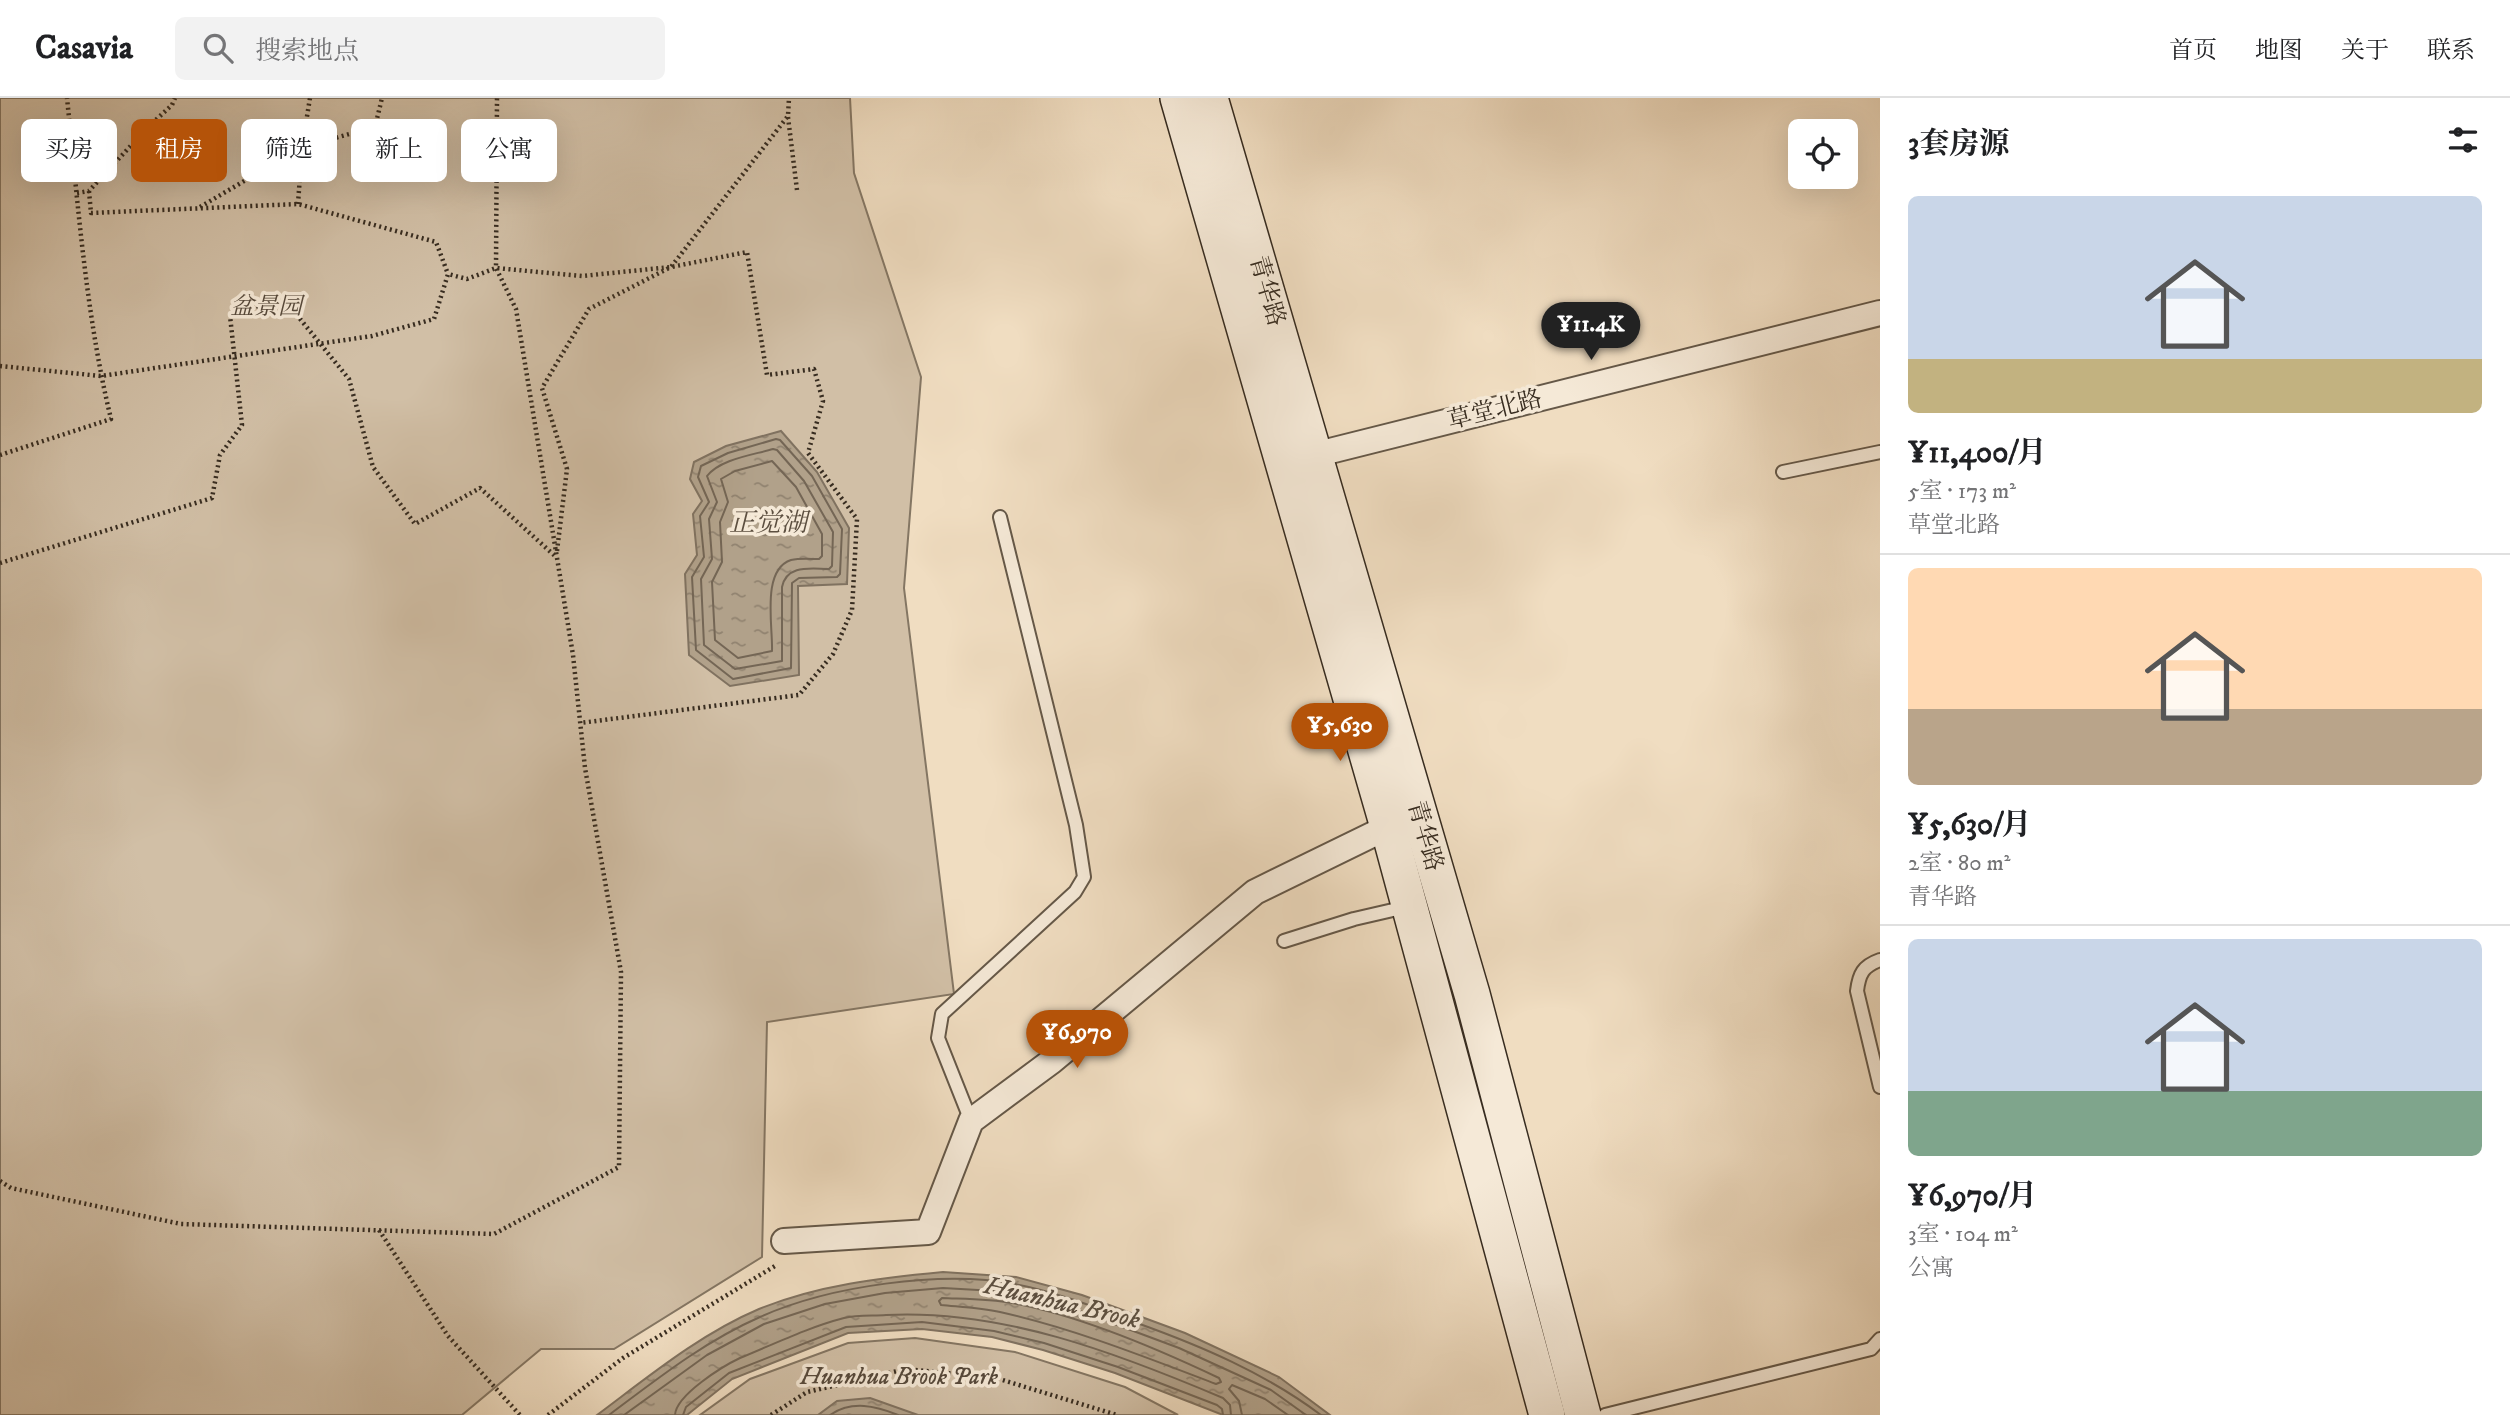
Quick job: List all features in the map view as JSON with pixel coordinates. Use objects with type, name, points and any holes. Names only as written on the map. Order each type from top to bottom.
[{"type":"main road","name":"青华路","points":[[1178,98],[1388,827],[1547,1415]]},
{"type":"main road","name":"青华路","points":[[1210,98],[1472,994],[1583,1415]]},
{"type":"street","name":"草堂北路","points":[[1314,456],[1880,313]]},
{"type":"street","points":[[781,1253],[928,1232],[971,1121],[1052,1061],[1255,892],[1388,827]]},
{"type":"lane","points":[[1783,472],[1880,452]]},
{"type":"lane","points":[[971,1121],[938,1038],[942,1014],[1075,892],[1084,877],[1076,825],[1000,517]]},
{"type":"lane","points":[[1284,942],[1354,919],[1410,906]]},
{"type":"lane","points":[[1880,960],[1868,964],[1859,975],[1857,991],[1880,1087]]},
{"type":"lane","points":[[1605,1415],[1871,1349],[1880,1339]]},
{"type":"path","points":[[0,455],[111,419],[101,376],[67,98]]},
{"type":"path","points":[[77,193],[89,191],[172,105],[175,98]]},
{"type":"path","points":[[307,119],[310,98]]},
{"type":"path","points":[[337,137],[375,127],[382,98]]},
{"type":"path","points":[[0,1181],[11,1188],[181,1224],[494,1234],[620,1167],[621,972],[585,768],[573,656],[516,309],[496,268],[498,98]]},
{"type":"path","points":[[789,98],[788,116],[797,190]]},
{"type":"path","points":[[556,557],[567,469],[542,388],[589,309],[671,267],[788,116]]},
{"type":"path","points":[[197,208],[242,182]]},
{"type":"path","points":[[298,204],[300,182]]},
{"type":"path","points":[[0,366],[101,376],[372,336],[434,319],[448,274],[436,242],[298,204],[92,213],[89,191]]},
{"type":"path","points":[[448,274],[467,279],[496,268],[582,275],[671,267],[747,252],[767,375],[814,369],[824,401],[808,453],[857,519],[852,610],[833,654],[799,695],[580,723]]},
{"type":"path","points":[[0,563],[212,498],[220,455],[242,425],[230,316],[283,298],[349,379],[373,467],[415,524],[480,488],[556,557]]},
{"type":"path","points":[[379,1230],[448,1336],[520,1415]]},
{"type":"path","points":[[548,1415],[623,1358],[742,1284],[781,1253]]},
{"type":"path","points":[[771,1415],[807,1392],[906,1369],[996,1378],[1117,1415]]},
{"type":"green space","name":"盆景园","points":[[0,98],[850,98],[854,173],[921,377],[904,588],[954,994],[767,1022],[762,1257],[614,1349],[541,1349],[462,1415],[0,1415]]},
{"type":"green space","name":"Huanhua Brook Park","points":[[915,1338],[1015,1352],[1125,1387],[1178,1415],[700,1415],[750,1379],[848,1343]]},
{"type":"water","name":"正觉湖","points":[[781,431],[817,472],[849,528],[847,584],[798,586],[799,675],[730,686],[689,655],[685,574],[697,555],[693,514],[702,501],[690,479],[694,462],[726,446]]},
{"type":"water","name":"Huanhua Brook","points":[[943,1272],[1016,1277],[1082,1295],[1185,1333],[1279,1377],[1330,1415],[1223,1415],[1115,1373],[1043,1350],[992,1337],[922,1329],[848,1333],[732,1379],[687,1415],[597,1415],[695,1344],[759,1309],[827,1288]]},
{"type":"water","points":[[870,1398],[918,1415],[818,1415],[837,1401]]}]
